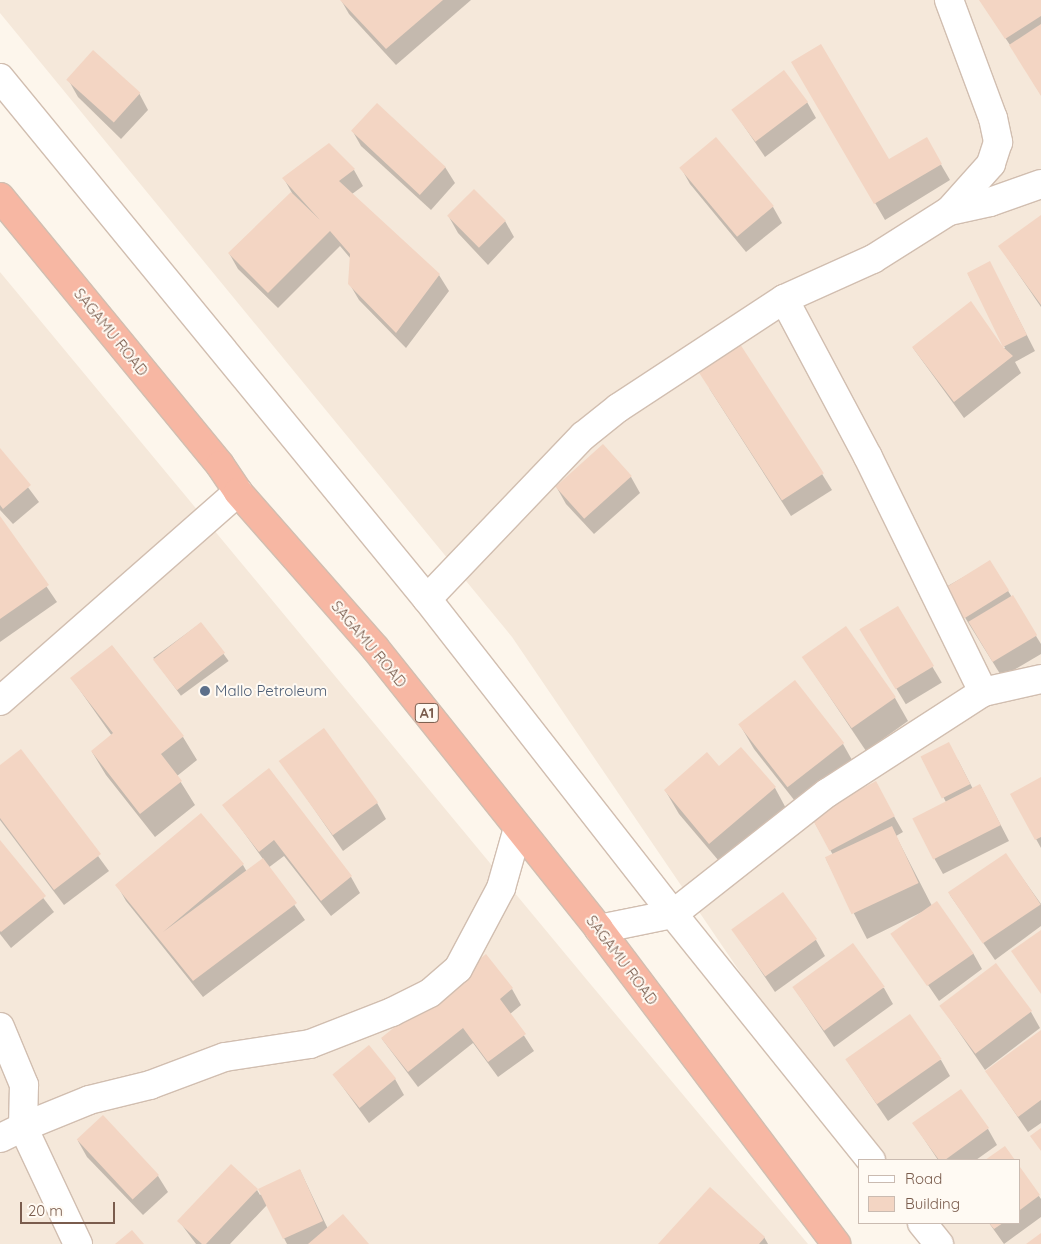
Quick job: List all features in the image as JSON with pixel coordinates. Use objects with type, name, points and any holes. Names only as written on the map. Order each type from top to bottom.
[{"type":"highway","name":"SAGAMU ROAD","points":[[0,197],[220,465],[238,492],[375,648],[599,929],[836,1244]]},
{"type":"street","points":[[427,599],[582,436],[618,408],[784,299],[873,259],[949,211],[991,164],[998,142],[993,118],[949,0]]},
{"type":"street","points":[[0,78],[427,599],[673,914],[870,1159]]},
{"type":"street","points":[[949,211],[990,202],[1041,184]]},
{"type":"street","points":[[784,299],[868,457],[983,692]]},
{"type":"street","points":[[0,701],[238,492]]},
{"type":"street","points":[[599,929],[673,914],[826,793],[983,692],[1041,679]]},
{"type":"street","points":[[12,1132],[89,1100],[150,1085],[225,1057],[310,1044],[392,1012],[430,993],[458,969],[500,888],[518,828]]},
{"type":"street","points":[[0,1026],[24,1085],[12,1132],[78,1244]]},
{"type":"street","points":[[923,1224],[939,1244]]},
{"type":"shaded area","points":[[0,0],[1041,0],[1041,1244],[942,1244],[927,1224],[1021,1224],[1021,1159],[877,1159],[789,1044],[512,637],[0,13]]},
{"type":"shaded area","points":[[0,272],[587,980],[808,1244],[0,1244]]},
{"type":"building","points":[[340,0],[443,0],[386,49]]},
{"type":"building","points":[[979,0],[1041,0],[1041,16],[1005,39]]},
{"type":"building","points":[[1041,24],[1041,96],[1009,45]]},
{"type":"building","points":[[821,44],[889,159],[927,137],[942,164],[874,204],[791,62]]},
{"type":"building","points":[[93,50],[141,93],[114,123],[66,80]]},
{"type":"building","points":[[784,70],[808,102],[755,142],[731,110]]},
{"type":"building","points":[[377,103],[446,167],[420,195],[351,131]]},
{"type":"building","points":[[716,137],[774,206],[737,237],[679,168]]},
{"type":"building","points":[[329,143],[355,169],[339,181],[440,274],[396,333],[348,284],[350,254],[330,231],[268,293],[228,253],[291,192],[320,220],[282,178]]},
{"type":"building","points":[[474,189],[506,221],[479,248],[447,216]]},
{"type":"building","points":[[1041,215],[1041,305],[998,246]]},
{"type":"building","points":[[990,261],[1027,335],[1003,347],[967,273]]},
{"type":"building","points":[[971,301],[1003,347],[1013,356],[954,402],[912,347]]},
{"type":"building","points":[[740,344],[824,473],[782,500],[698,371]]},
{"type":"building","points":[[603,444],[632,476],[584,519],[555,487]]},
{"type":"building","points":[[0,448],[31,485],[3,509],[0,505]]},
{"type":"building","points":[[0,516],[49,585],[0,619]]},
{"type":"building","points":[[990,560],[1009,591],[964,619],[945,588]]},
{"type":"building","points":[[1013,595],[1037,635],[993,662],[968,622]]},
{"type":"building","points":[[898,606],[934,666],[895,689],[859,629]]},
{"type":"building","points":[[201,622],[225,653],[177,690],[153,660]]},
{"type":"building","points":[[846,626],[896,697],[852,728],[802,657]]},
{"type":"building","points":[[112,645],[184,736],[161,754],[182,781],[140,814],[91,751],[113,733],[70,678]]},
{"type":"building","points":[[795,680],[844,743],[788,787],[738,724]]},
{"type":"building","points":[[324,728],[378,802],[333,835],[279,761]]},
{"type":"building","points":[[949,742],[970,784],[942,798],[920,757]]},
{"type":"building","points":[[741,747],[776,787],[709,844],[664,790],[707,752],[719,766]]},
{"type":"building","points":[[21,749],[101,854],[54,890],[0,818],[0,765]]},
{"type":"building","points":[[269,768],[352,876],[321,901],[274,840],[259,852],[222,805]]},
{"type":"building","points":[[1041,777],[1041,837],[1035,840],[1010,794]]},
{"type":"building","points":[[876,781],[895,816],[829,851],[811,816]]},
{"type":"building","points":[[980,784],[1001,825],[933,859],[912,819]]},
{"type":"building","points":[[201,813],[244,864],[163,932],[263,858],[297,903],[193,981],[115,885]]},
{"type":"building","points":[[892,826],[919,883],[852,914],[825,857]]},
{"type":"building","points":[[0,840],[46,896],[1,932],[0,931]]},
{"type":"building","points":[[1006,853],[1041,904],[983,944],[948,892]]},
{"type":"building","points":[[783,892],[817,939],[765,977],[731,930]]},
{"type":"building","points":[[937,901],[974,953],[927,986],[890,934]]},
{"type":"building","points":[[1041,930],[1041,994],[1011,951]]},
{"type":"building","points":[[853,943],[885,987],[824,1031],[792,987]]},
{"type":"building","points":[[486,954],[513,988],[500,999],[526,1034],[488,1062],[463,1028],[408,1072],[381,1038]]},
{"type":"building","points":[[996,963],[1032,1011],[975,1054],[939,1006]]},
{"type":"building","points":[[910,1014],[942,1059],[877,1104],[845,1059]]},
{"type":"building","points":[[1041,1030],[1041,1100],[1018,1117],[985,1071]]},
{"type":"building","points":[[369,1045],[396,1078],[360,1108],[332,1075]]},
{"type":"building","points":[[961,1089],[989,1128],[946,1159],[938,1159],[912,1123]]},
{"type":"building","points":[[103,1115],[159,1175],[133,1200],[77,1140]]},
{"type":"building","points":[[1041,1128],[1041,1151],[1030,1136]]},
{"type":"building","points":[[1005,1146],[1014,1159],[986,1159]]},
{"type":"building","points":[[231,1164],[258,1189],[206,1244],[202,1244],[177,1221]]},
{"type":"building","points":[[1021,1168],[1040,1195],[1021,1209]]},
{"type":"building","points":[[300,1169],[323,1221],[283,1239],[258,1189]]},
{"type":"building","points":[[710,1187],[765,1237],[759,1244],[658,1244]]},
{"type":"building","points":[[343,1214],[369,1244],[308,1244]]},
{"type":"building","points":[[990,1224],[1002,1224],[994,1229]]},
{"type":"building","points":[[132,1230],[144,1244],[115,1244]]},
{"type":"building","points":[[1041,1233],[1041,1244],[1026,1244]]},
{"type":"place","name":"Mallo Petroleum","points":[[205,691]]}]
